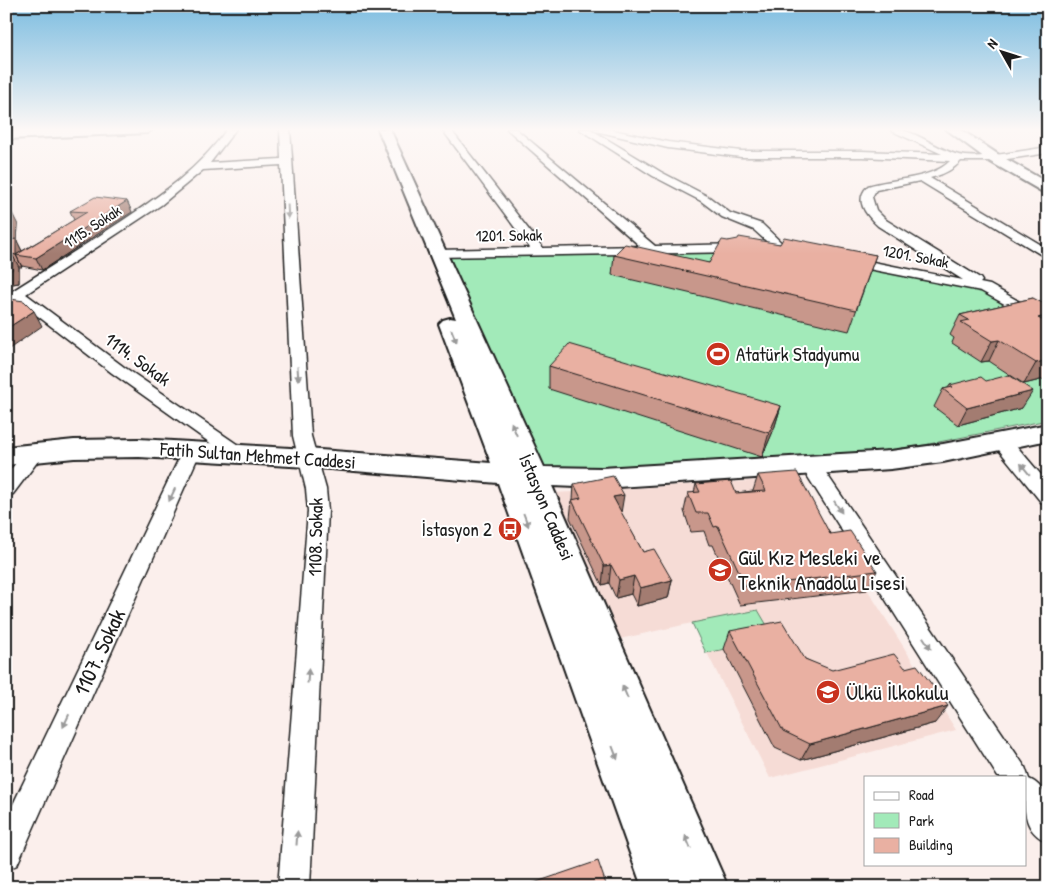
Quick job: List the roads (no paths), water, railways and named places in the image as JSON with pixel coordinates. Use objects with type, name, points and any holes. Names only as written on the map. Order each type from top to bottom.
[{"type":"main road","name":"İstasyon Caddesi","points":[[390,171],[522,475],[706,887]]},
{"type":"main road","name":"İstasyon Caddesi","points":[[402,171],[438,254],[522,475],[666,887]]},
{"type":"main road","points":[[1015,171],[1048,190]]},
{"type":"main road","name":"Fatih Sultan Mehmet Caddesi","points":[[6,456],[107,448],[192,450],[522,475],[602,478],[900,459],[942,453],[1048,432]]},
{"type":"street","name":"1115. Sokak","points":[[12,297],[142,213],[197,171]]},
{"type":"street","name":"1108. Sokak","points":[[287,171],[302,436],[316,489],[318,511],[294,887]]},
{"type":"street","points":[[478,171],[539,252]]},
{"type":"street","points":[[560,171],[652,250]]},
{"type":"street","name":"1201. Sokak","points":[[438,254],[785,248],[758,227],[726,215],[705,199],[651,171]]},
{"type":"street","points":[[939,171],[923,178],[872,188],[867,195],[870,214],[985,288]]},
{"type":"street","points":[[923,178],[1048,255]]},
{"type":"street","name":"1201. Sokak","points":[[838,259],[985,288],[1048,324]]},
{"type":"street","name":"1114. Sokak","points":[[12,297],[237,453]]},
{"type":"street","points":[[1002,441],[1048,497]]},
{"type":"street","name":"1107. Sokak","points":[[6,854],[192,450]]},
{"type":"street","points":[[6,489],[35,453]]},
{"type":"street","points":[[811,466],[1014,776]]},
{"type":"street","points":[[1026,794],[1048,827]]},
{"type":"place","name":"Atatürk Stadyumu","points":[[718,354]]},
{"type":"place","name":"İstasyon 2","points":[[510,529]]},
{"type":"place","name":"Gül Kız Mesleki ve Teknik Anadolu Lisesi","points":[[720,570]]},
{"type":"place","name":"Ülkü İlkokulu","points":[[828,692]]}]
